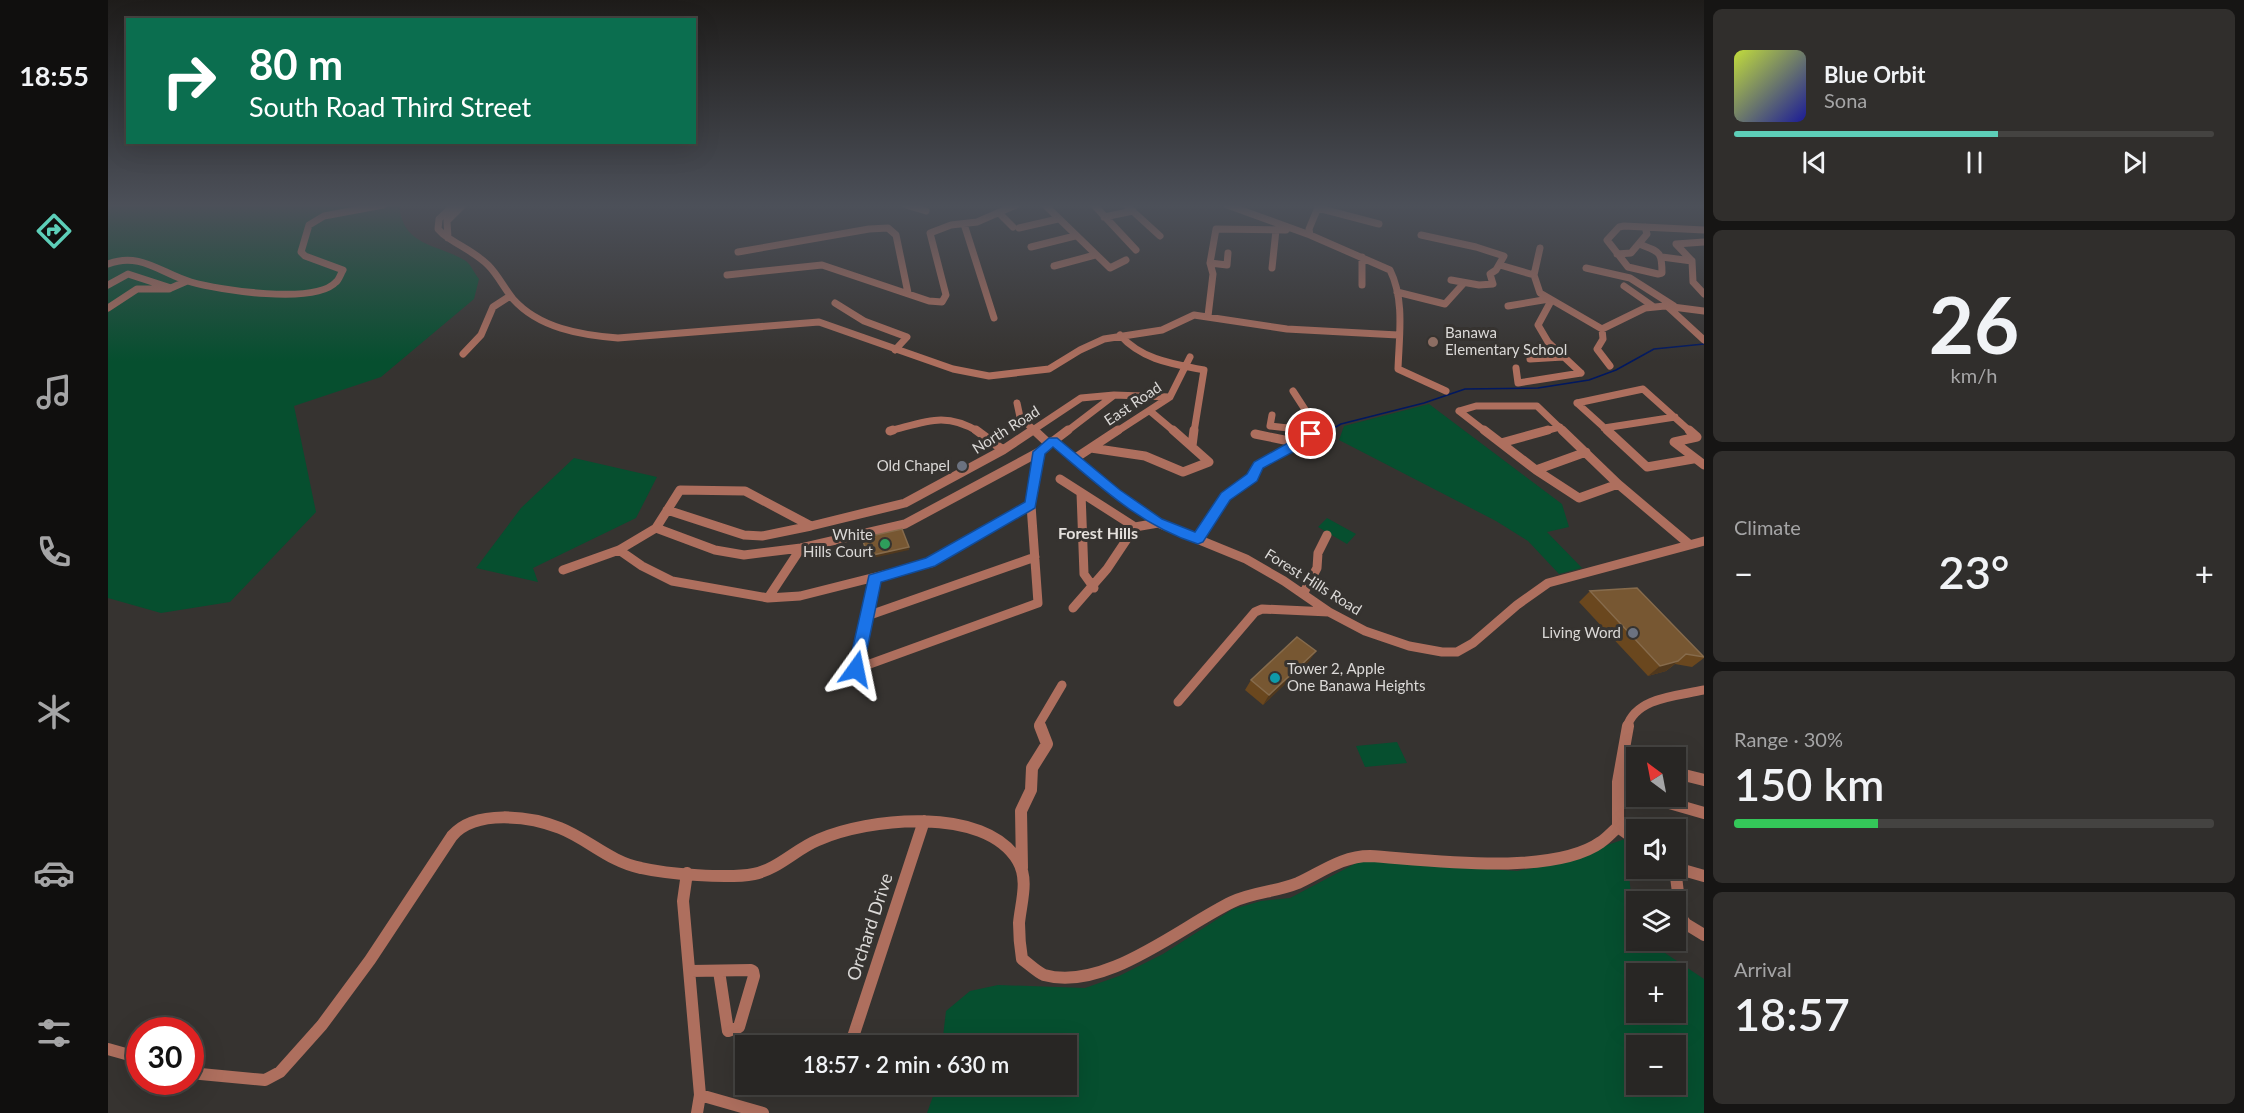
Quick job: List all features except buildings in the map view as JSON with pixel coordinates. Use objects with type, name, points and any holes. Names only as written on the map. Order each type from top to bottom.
[{"type":"street","points":[[108,264],[129,258],[187,281],[222,289],[280,293],[302,294],[322,291],[340,279],[343,270],[308,257]]},
{"type":"street","points":[[477,257],[489,265],[510,296],[526,312],[558,326],[598,337],[618,338],[811,322],[832,325],[895,350],[973,373],[1008,375],[1049,369],[1089,344],[1120,335],[1162,330],[1188,316],[1208,316],[1287,329],[1398,335]]},
{"type":"street","points":[[901,257],[908,293]]},
{"type":"street","points":[[727,275],[822,264],[933,302],[944,300],[946,295],[935,257]]},
{"type":"street","points":[[975,257],[994,318]]},
{"type":"street","points":[[1054,266],[1088,257]]},
{"type":"street","points":[[1097,257],[1110,268],[1126,260]]},
{"type":"street","points":[[1208,316],[1213,274],[1211,257]]},
{"type":"street","points":[[1210,263],[1227,265],[1228,257]]},
{"type":"street","points":[[1272,268],[1273,257]]},
{"type":"street","points":[[1362,285],[1362,257],[1390,270],[1394,275],[1399,371],[1446,391]]},
{"type":"street","points":[[1451,280],[1493,284],[1490,273],[1500,265],[1502,257]]},
{"type":"street","points":[[1538,257],[1534,275],[1540,293],[1602,329],[1608,328],[1628,314],[1654,308],[1670,306],[1704,310]]},
{"type":"street","points":[[1619,257],[1628,267],[1658,274],[1662,273],[1662,258],[1692,261]]},
{"type":"street","points":[[1688,257],[1692,261],[1694,282],[1704,294]]},
{"type":"street","points":[[1500,265],[1534,275]]},
{"type":"street","points":[[1586,268],[1630,278],[1670,306],[1704,340]]},
{"type":"street","points":[[108,285],[128,274],[171,288]]},
{"type":"street","points":[[108,308],[137,289],[171,288],[187,281]]},
{"type":"street","points":[[1396,292],[1414,298],[1448,303],[1464,283]]},
{"type":"street","points":[[1624,286],[1654,308]]},
{"type":"street","points":[[463,354],[482,335],[493,308],[510,296]]},
{"type":"street","points":[[1508,306],[1550,300]]},
{"type":"street","points":[[1516,368],[1518,383],[1581,373],[1548,342],[1538,325],[1550,300]]},
{"type":"street","points":[[835,303],[864,321],[907,337],[895,350]]},
{"type":"street","points":[[1602,329],[1603,339],[1597,349],[1610,366]]},
{"type":"street","points":[[1120,335],[1139,352],[1186,367],[1204,370],[1192,446]]},
{"type":"street","name":"East Road","points":[[1074,459],[1170,397],[1190,357]]},
{"type":"street","points":[[1530,358],[1563,357]]},
{"type":"street","points":[[1544,359],[1546,380]]},
{"type":"street","points":[[1693,459],[1647,467],[1577,403],[1643,389],[1697,437],[1674,442],[1693,459],[1704,465]]},
{"type":"street","points":[[1198,539],[1225,496],[1252,477],[1265,460],[1300,443],[1317,428],[1293,391]]},
{"type":"street","points":[[656,528],[687,541],[731,553],[764,555],[905,524],[1039,452],[1114,395]]},
{"type":"street","name":"North Road","points":[[668,510],[744,535],[762,536],[811,526],[905,503],[1003,450],[1081,398],[1114,395],[1170,397]]},
{"type":"street","name":"Forest Hills Road","points":[[1017,403],[1020,417],[1034,429],[1115,493],[1158,523],[1246,559],[1365,632],[1388,640],[1451,653],[1473,643],[1517,605],[1548,583],[1704,541]]},
{"type":"street","points":[[1618,484],[1579,498],[1536,470],[1459,411],[1476,406],[1537,406],[1618,484],[1689,544]]},
{"type":"street","points":[[1091,448],[1145,456],[1183,472],[1209,462],[1150,411]]},
{"type":"street","points":[[1272,415],[1270,426],[1315,431]]},
{"type":"street","points":[[1604,428],[1675,417]]},
{"type":"street","points":[[890,431],[947,418],[980,432],[1003,450]]},
{"type":"street","points":[[1501,443],[1560,427]]},
{"type":"street","points":[[1255,434],[1300,443]]},
{"type":"street","points":[[874,579],[856,669],[1038,603],[1031,505],[1039,452]]},
{"type":"street","points":[[1536,470],[1586,452]]},
{"type":"street","points":[[971,467],[988,480]]},
{"type":"street","points":[[1060,479],[1135,527],[1158,523]]},
{"type":"street","points":[[563,570],[619,550],[656,528],[680,490],[745,491],[811,526]]},
{"type":"street","points":[[1081,493],[1084,574],[1094,588]]},
{"type":"street","points":[[619,550],[642,566],[672,581],[768,598],[811,594],[931,563],[1031,505]]},
{"type":"street","points":[[1073,608],[1094,588],[1120,553],[1135,527]]},
{"type":"street","points":[[1303,594],[1310,576],[1319,566],[1321,560],[1318,553],[1327,535]]},
{"type":"street","points":[[768,598],[801,548]]},
{"type":"street","points":[[867,616],[1035,557]]},
{"type":"street","points":[[1178,702],[1255,612],[1262,609],[1329,612]]},
{"type":"street","points":[[1062,685],[1039,723],[1047,744],[1032,768],[1031,790],[1021,811],[1022,868],[1025,882],[1020,940],[1022,958],[1042,976],[1067,977],[1120,964],[1236,899],[1295,884],[1352,857],[1515,864],[1580,851],[1601,843],[1618,826],[1618,788],[1628,724],[1636,711],[1647,704],[1704,690]]},
{"type":"street","points":[[1686,776],[1704,780]]},
{"type":"street","points":[[1618,788],[1626,788]]},
{"type":"street","points":[[1618,788],[1626,793]]},
{"type":"street","points":[[1683,807],[1704,813]]},
{"type":"street","points":[[204,1074],[267,1080],[285,1068],[333,1010],[413,899],[458,829],[473,821],[492,818],[528,821],[558,827],[626,864],[687,873],[749,876],[775,868],[816,840],[837,833],[924,821],[960,823],[979,830],[1007,849],[1022,868]]},
{"type":"street","name":"Orchard Drive","points":[[854,1035],[924,821]]},
{"type":"street","points":[[1618,826],[1626,832]]},
{"type":"street","points":[[1686,871],[1704,876]]},
{"type":"street","points":[[687,873],[683,901],[691,971],[700,1095],[697,1113]]},
{"type":"street","points":[[1676,879],[1681,918],[1686,924],[1704,935]]},
{"type":"street","points":[[691,971],[719,970],[751,970],[754,974],[739,1027],[732,1031],[726,1028],[719,970]]},
{"type":"street","points":[[108,1048],[126,1054]]},
{"type":"street","points":[[700,1095],[763,1113]]},
{"type":"green space","points":[[108,257],[459,257],[470,265],[479,279],[474,299],[381,377],[294,406],[316,512],[230,602],[161,613],[108,598]]},
{"type":"green space","points":[[1429,404],[1562,504],[1569,527],[1547,532],[1582,568],[1559,574],[1528,541],[1496,521],[1339,440],[1344,426]]},
{"type":"green space","points":[[574,458],[657,477],[636,518],[533,568],[538,582],[476,568],[521,508]]},
{"type":"green space","points":[[1327,518],[1356,534],[1347,544],[1318,527]]},
{"type":"green space","points":[[1397,742],[1407,763],[1365,767],[1356,746]]},
{"type":"green space","points":[[1625,839],[1626,879],[1629,879],[1631,891],[1626,891],[1626,951],[1662,951],[1680,963],[1626,963],[1626,1023],[1686,1023],[1686,967],[1704,979],[1704,1113],[927,1113],[933,1095],[1077,1095],[1077,1035],[943,1035],[946,1011],[970,991],[998,985],[1085,988],[1119,976],[1163,954],[1233,909],[1261,901],[1290,898],[1362,860],[1517,871],[1548,865]]},
{"type":"waterway","points":[[1327,432],[1341,424],[1424,403],[1465,389],[1538,388],[1589,380],[1616,370],[1654,349],[1704,344]]},
{"type":"waterway","points":[[1314,439],[1330,430]]},
{"type":"place","name":"Banawa Elementary School","points":[[1433,342]]},
{"type":"place","name":"Old Chapel","points":[[962,466]]},
{"type":"place","name":"White Hills Court","points":[[885,544]]},
{"type":"place","name":"Living Word","points":[[1633,633]]},
{"type":"place","name":"Tower 2, Apple One Banawa Heights","points":[[1275,678]]},
{"type":"district","name":"Forest Hills","points":[[1098,533]]},
{"type":"route","points":[[856,669],[874,579],[931,563],[1031,505],[1039,452],[1053,441],[1115,493],[1158,523],[1198,539],[1225,496],[1252,477],[1265,460],[1300,443],[1311,434]]}]
